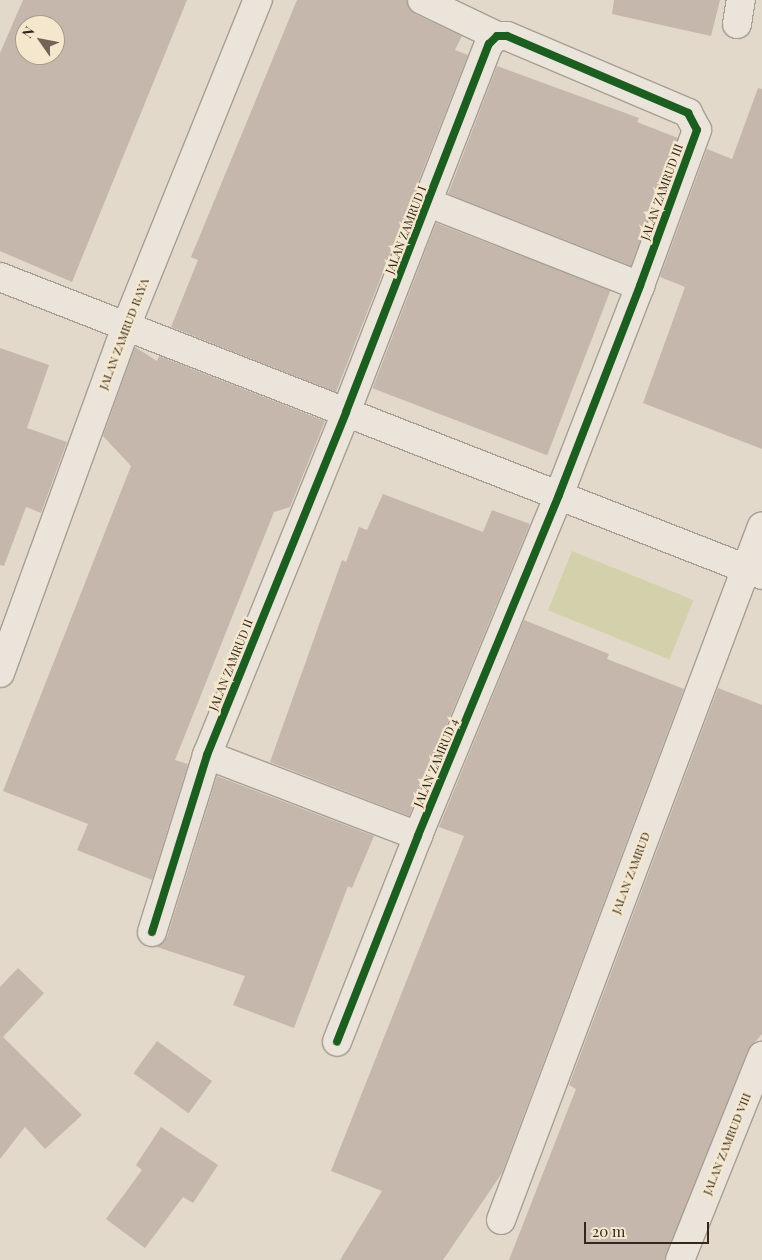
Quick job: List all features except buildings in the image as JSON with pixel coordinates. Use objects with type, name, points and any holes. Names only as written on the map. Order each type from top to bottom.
[{"type":"street","name":"JALAN ZAMRUD RAYA","points":[[0,673],[126,326],[258,0]]},
{"type":"street","name":"JALAN ZAMRUD III","points":[[422,0],[490,45],[507,36],[693,118],[697,130],[640,286],[559,496]]},
{"type":"street","name":"JALAN ZAMRUD I","points":[[346,412],[490,45]]},
{"type":"street","points":[[429,203],[640,286]]},
{"type":"street","points":[[0,277],[754,571]]},
{"type":"street","name":"JALAN ZAMRUD II","points":[[152,932],[207,755],[346,412]]},
{"type":"street","name":"JALAN ZAMRUD 4","points":[[337,1042],[418,836],[559,496]]},
{"type":"street","name":"JALAN ZAMRUD","points":[[501,1220],[754,571],[762,526]]},
{"type":"street","points":[[207,755],[418,836]]},
{"type":"street","name":"JALAN ZAMRUD VIII","points":[[680,1260],[754,1105],[762,1056]]},
{"type":"shaded area","points":[[572,551],[693,600],[669,659],[548,610]]},
{"type":"cycle path","points":[[152,932],[207,755],[346,412],[489,44],[497,36],[507,36],[688,113],[697,130],[640,286],[559,495],[418,836],[337,1042]]}]
